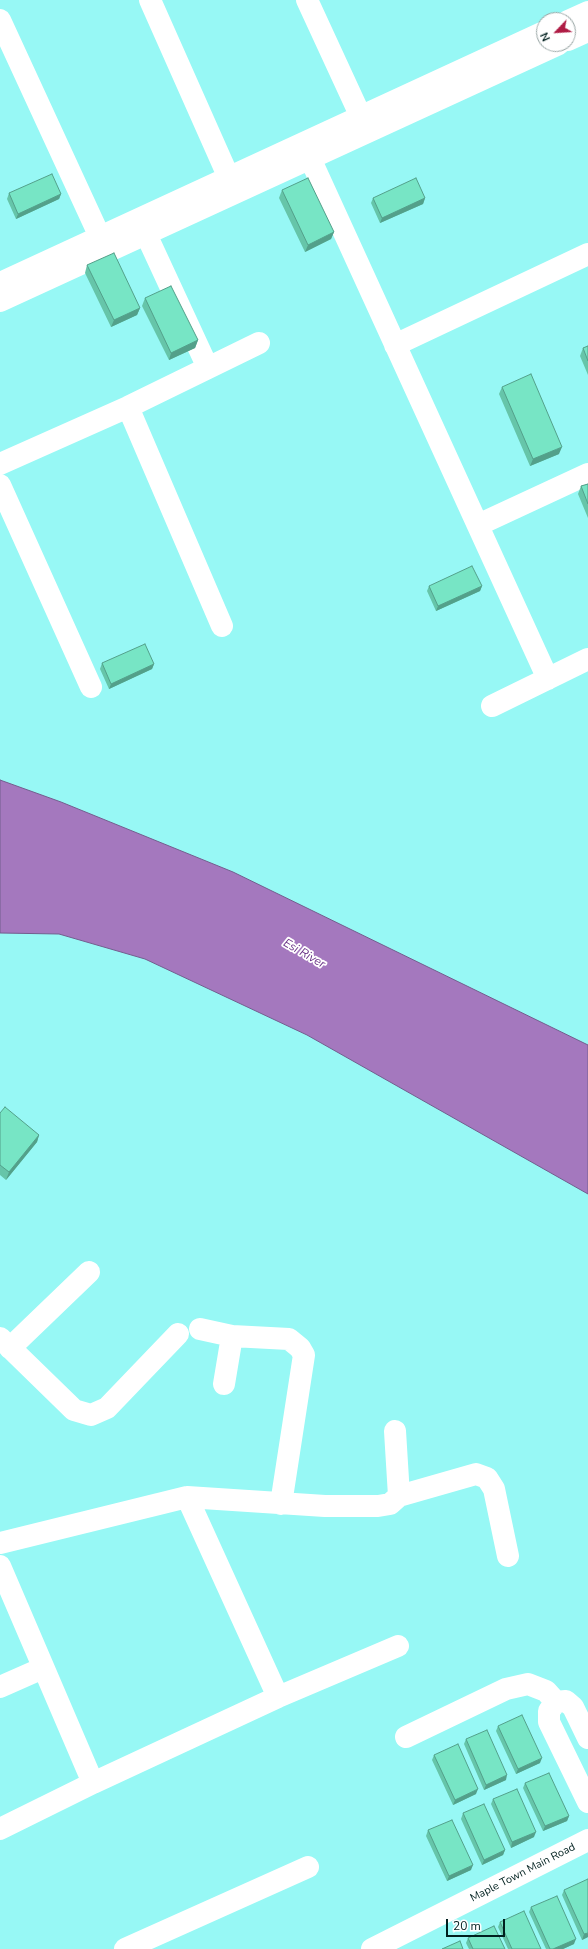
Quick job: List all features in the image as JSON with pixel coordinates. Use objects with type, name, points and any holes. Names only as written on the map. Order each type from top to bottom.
[{"type":"street","points":[[150,0],[229,178]]},
{"type":"street","points":[[307,0],[361,117]]},
{"type":"street","points":[[576,17],[588,12]]},
{"type":"street","points":[[0,20],[100,237]]},
{"type":"street","points":[[576,36],[588,31]]},
{"type":"street","points":[[0,301],[146,234],[306,151],[361,117],[536,36]]},
{"type":"street","points":[[0,283],[229,178],[306,151],[540,52]]},
{"type":"street","points":[[306,151],[548,679]]},
{"type":"street","points":[[146,234],[208,368]]},
{"type":"street","points":[[396,345],[588,254]]},
{"type":"street","points":[[0,464],[128,407],[260,343]]},
{"type":"street","points":[[128,407],[222,626]]},
{"type":"street","points":[[478,525],[588,474]]},
{"type":"street","points":[[0,485],[91,687]]},
{"type":"street","points":[[492,706],[588,659]]},
{"type":"street","points":[[89,1272],[5,1344],[74,1410],[91,1415],[107,1408],[178,1334]]},
{"type":"street","points":[[200,1329],[232,1336],[289,1339],[300,1348],[304,1355],[281,1504]]},
{"type":"street","points":[[224,1384],[232,1336]]},
{"type":"street","points":[[396,1431],[399,1496]]},
{"type":"street","points":[[0,1543],[188,1496],[281,1504],[378,1506],[390,1504],[399,1496],[476,1474],[487,1478],[494,1489],[508,1556]]},
{"type":"street","points":[[188,1496],[278,1697]]},
{"type":"street","points":[[0,1566],[93,1784]]},
{"type":"street","points":[[0,1829],[278,1697],[398,1646]]},
{"type":"street","points":[[0,1686],[43,1668]]},
{"type":"street","points":[[406,1736],[506,1689],[528,1684],[546,1691],[556,1702]]},
{"type":"street","points":[[588,1738],[573,1707],[566,1701],[556,1702],[549,1711],[549,1722],[588,1802]]},
{"type":"street","name":"Maple Town Main Road","points":[[372,1949],[588,1840]]},
{"type":"street","points":[[125,1949],[308,1867]]},
{"type":"water","name":"Esi River","points":[[0,780],[61,802],[233,872],[588,1045],[588,1194],[307,1035],[145,959],[59,934],[0,933]]},
{"type":"building","points":[[52,174],[61,194],[18,214],[9,193]]},
{"type":"building","points":[[308,178],[334,232],[308,245],[282,190]]},
{"type":"building","points":[[416,178],[425,198],[382,218],[373,198]]},
{"type":"building","points":[[114,253],[140,308],[114,320],[87,265]]},
{"type":"building","points":[[171,286],[198,340],[171,353],[145,298]]},
{"type":"building","points":[[588,346],[588,361],[583,348]]},
{"type":"building","points":[[531,374],[562,447],[533,459],[502,387]]},
{"type":"building","points":[[588,484],[588,504],[581,486]]},
{"type":"building","points":[[472,566],[482,586],[438,606],[429,586]]},
{"type":"building","points":[[145,644],[154,664],[111,684],[102,663]]},
{"type":"building","points":[[5,1107],[39,1135],[9,1172],[0,1165],[0,1113]]},
{"type":"building","points":[[522,1715],[542,1758],[518,1769],[498,1726]]},
{"type":"building","points":[[487,1730],[507,1775],[486,1785],[466,1739]]},
{"type":"building","points":[[458,1744],[478,1789],[455,1800],[434,1755]]},
{"type":"building","points":[[549,1773],[569,1816],[545,1826],[525,1783]]},
{"type":"building","points":[[517,1789],[536,1832],[512,1842],[493,1799]]},
{"type":"building","points":[[484,1804],[505,1850],[484,1860],[463,1813]]},
{"type":"building","points":[[452,1820],[473,1865],[449,1876],[428,1830]]},
{"type":"building","points":[[588,1879],[588,1933],[584,1934],[564,1890]]},
{"type":"building","points":[[557,1896],[576,1939],[550,1949],[531,1907]]},
{"type":"building","points":[[524,1911],[541,1949],[512,1949],[500,1922]]},
{"type":"building","points":[[494,1926],[505,1949],[473,1949],[468,1938]]},
{"type":"building","points":[[460,1941],[463,1949],[442,1949]]}]
